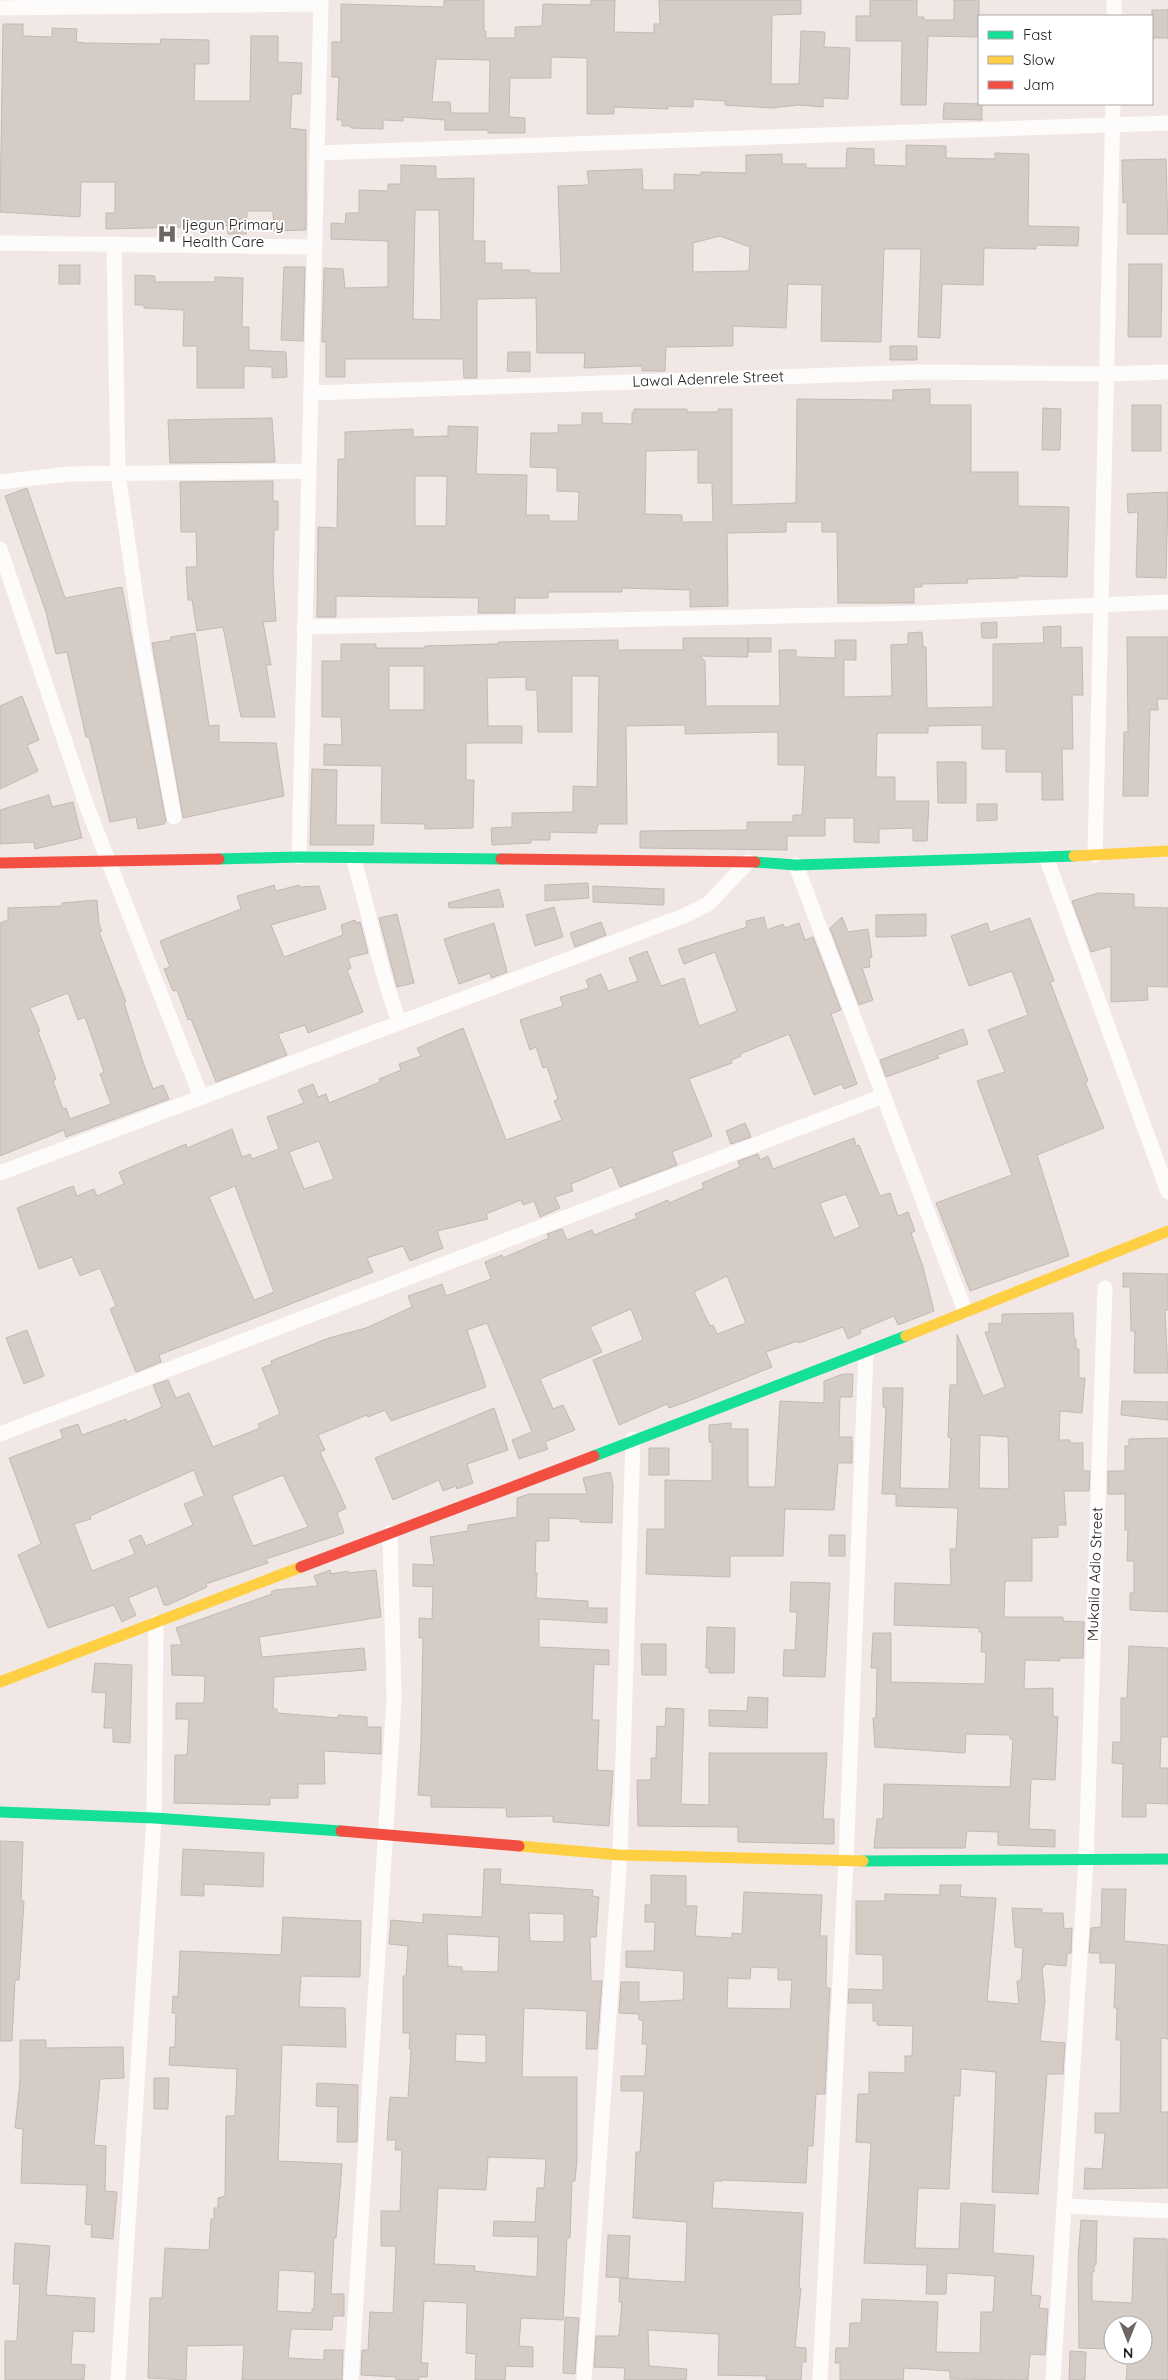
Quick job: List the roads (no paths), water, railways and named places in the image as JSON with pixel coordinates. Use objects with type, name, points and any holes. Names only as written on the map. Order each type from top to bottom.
[{"type":"street","points":[[1114,0],[1114,15]]},
{"type":"street","points":[[0,8],[321,2],[311,393],[307,471],[299,856]]},
{"type":"street","points":[[1095,855],[1099,606],[1113,105]]},
{"type":"street","points":[[318,153],[1168,123]]},
{"type":"street","points":[[0,243],[314,247]]},
{"type":"street","points":[[114,244],[118,472],[143,647],[174,817]]},
{"type":"street","name":"Lawal Adenrele Street","points":[[311,393],[921,372],[1105,374],[1168,372]]},
{"type":"street","points":[[0,482],[68,474],[118,472],[307,471]]},
{"type":"street","points":[[0,549],[86,804],[201,1097]]},
{"type":"street","points":[[304,627],[920,613],[1168,602]]},
{"type":"street","points":[[0,863],[299,856],[748,862],[796,865],[1168,851]]},
{"type":"street","points":[[1046,857],[1168,1192]]},
{"type":"street","points":[[353,858],[366,903],[376,955],[400,1021]]},
{"type":"street","points":[[0,1173],[686,915],[708,904],[748,862]]},
{"type":"street","points":[[796,865],[965,1311]]},
{"type":"street","points":[[0,1434],[883,1096]]},
{"type":"street","points":[[0,1682],[633,1439],[866,1352],[1168,1231]]},
{"type":"street","name":"Mukaila Adio Street","points":[[1053,2380],[1086,1860],[1105,1288]]},
{"type":"street","points":[[820,2380],[846,1861],[866,1352]]},
{"type":"street","points":[[584,2380],[620,1855],[633,1439]]},
{"type":"street","points":[[351,2380],[394,1699],[390,1533]]},
{"type":"street","points":[[118,2380],[154,1818],[156,1623]]},
{"type":"street","points":[[0,1812],[154,1818],[386,1834],[620,1855],[846,1861],[1168,1859]]},
{"type":"street","points":[[1064,2206],[1168,2211]]},
{"type":"place","name":"Ijegun Primary Health Care","points":[[167,234]]}]
